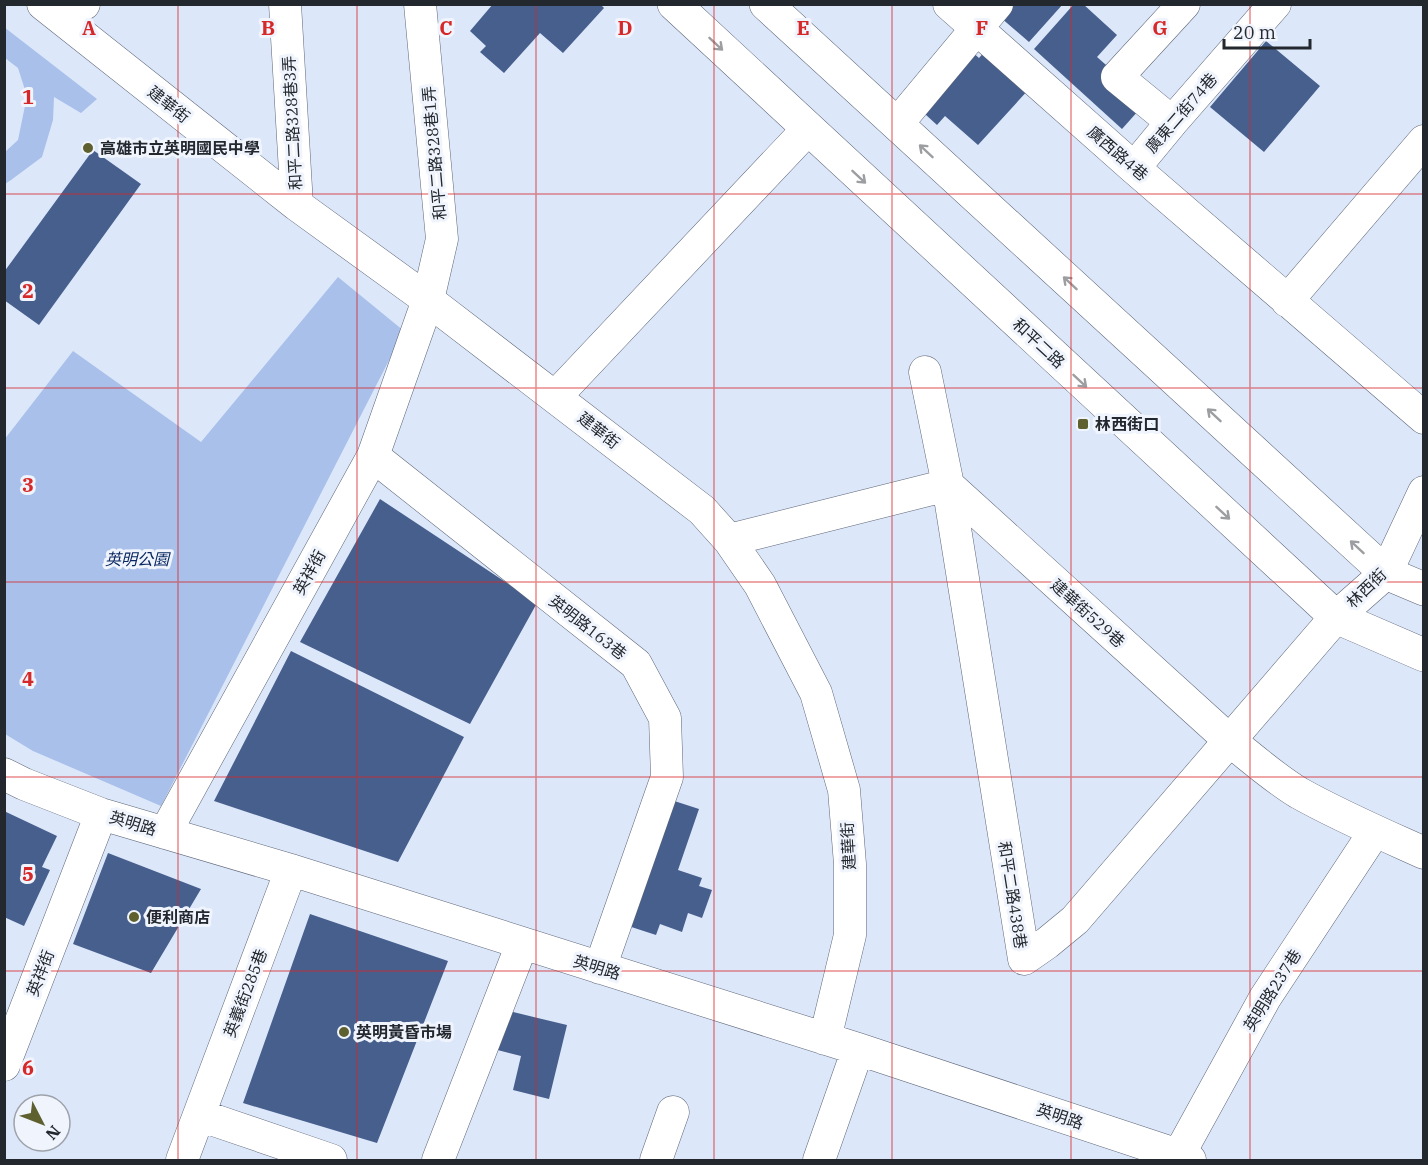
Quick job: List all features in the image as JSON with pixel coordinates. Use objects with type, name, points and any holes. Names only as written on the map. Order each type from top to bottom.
[{"type":"street","name":"和平二路328巷3弄","points":[[285,4],[297,205]]},
{"type":"street","name":"和平二路328巷1弄","points":[[420,4],[442,239],[428,300]]},
{"type":"street","name":"和平二路","points":[[674,4],[1336,616],[1424,655]]},
{"type":"street","points":[[766,4],[1386,573],[1424,589]]},
{"type":"street","name":"廣西路4巷","points":[[949,4],[1134,168],[1424,418]]},
{"type":"street","points":[[897,124],[997,4]]},
{"type":"street","points":[[1172,122],[1117,76],[1184,4]]},
{"type":"street","name":"廣東二街74巷","points":[[1134,168],[1275,4]]},
{"type":"street","name":"建華街","points":[[61,8],[297,205],[555,396],[702,510],[729,540],[760,585],[816,693],[844,790],[850,864],[850,935],[825,1039]]},
{"type":"street","points":[[555,396],[807,129]]},
{"type":"street","points":[[1287,301],[1424,141]]},
{"type":"street","name":"英祥街","points":[[165,833],[373,456],[428,300]]},
{"type":"street","name":"和平二路438巷","points":[[926,372],[948,485],[1024,959],[1075,920],[1336,616]]},
{"type":"street","name":"英明路163巷","points":[[373,456],[636,664],[665,717],[667,777],[600,968]]},
{"type":"street","points":[[729,540],[948,485]]},
{"type":"street","name":"建華街529巷","points":[[948,485],[1229,740],[1272,774],[1298,792],[1375,831],[1424,852]]},
{"type":"street","name":"林西街","points":[[1336,616],[1386,573],[1424,492]]},
{"type":"street","name":"英明路","points":[[4,774],[101,814],[291,870],[858,1049],[1182,1159]]},
{"type":"street","name":"英祥街","points":[[4,1065],[101,814]]},
{"type":"street","name":"英明路237巷","points":[[1182,1159],[1264,998],[1375,831]]},
{"type":"street","name":"英義街285巷","points":[[182,1161],[291,870]]},
{"type":"street","points":[[438,1161],[522,944]]},
{"type":"street","points":[[819,1161],[858,1049]]},
{"type":"street","points":[[656,1161],[673,1112]]},
{"type":"street","points":[[199,1115],[331,1161]]},
{"type":"green space","points":[[4,27],[97,99],[81,113],[54,97],[53,120],[42,157],[5,184],[5,152],[18,140],[27,96],[18,68],[5,58]]},
{"type":"green space","name":"英明公園","points":[[338,277],[404,331],[161,806],[33,751],[5,734],[4,440],[73,351],[201,442]]},
{"type":"building","points":[[493,4],[600,4],[604,8],[563,53],[540,33],[504,73],[480,52],[486,46],[470,31]]},
{"type":"building","points":[[999,4],[1063,4],[1029,42],[993,11]]},
{"type":"building","points":[[1074,4],[1083,4],[1117,35],[1097,57],[1147,101],[1122,129],[1034,49]]},
{"type":"building","points":[[954,36],[979,58],[987,49],[1030,88],[978,145],[945,116],[937,125],[902,93]]},
{"type":"building","points":[[1266,41],[1320,86],[1264,152],[1210,107]]},
{"type":"building","points":[[93,150],[141,184],[39,325],[4,300],[4,272]]},
{"type":"building","points":[[380,499],[537,603],[470,724],[300,642]]},
{"type":"building","points":[[291,651],[464,737],[398,862],[214,801]]},
{"type":"building","points":[[659,796],[699,809],[678,870],[702,878],[699,886],[712,890],[702,918],[688,913],[682,932],[660,924],[656,935],[616,922]]},
{"type":"building","points":[[4,811],[57,836],[42,867],[50,870],[24,926],[4,917]]},
{"type":"building","name":"便利商店","points":[[108,853],[201,889],[151,973],[73,944]]},
{"type":"building","name":"英明黃昏市場","points":[[310,914],[448,961],[377,1143],[243,1103]]},
{"type":"building","points":[[496,1008],[567,1025],[549,1099],[513,1090],[521,1056],[486,1047]]},
{"type":"place","name":"高雄市立英明國民中學","points":[[88,148]]},
{"type":"place","name":"林西街口","points":[[1083,424]]},
{"type":"place","name":"便利商店","points":[[134,917]]},
{"type":"place","name":"英明黃昏市場","points":[[344,1032]]}]
